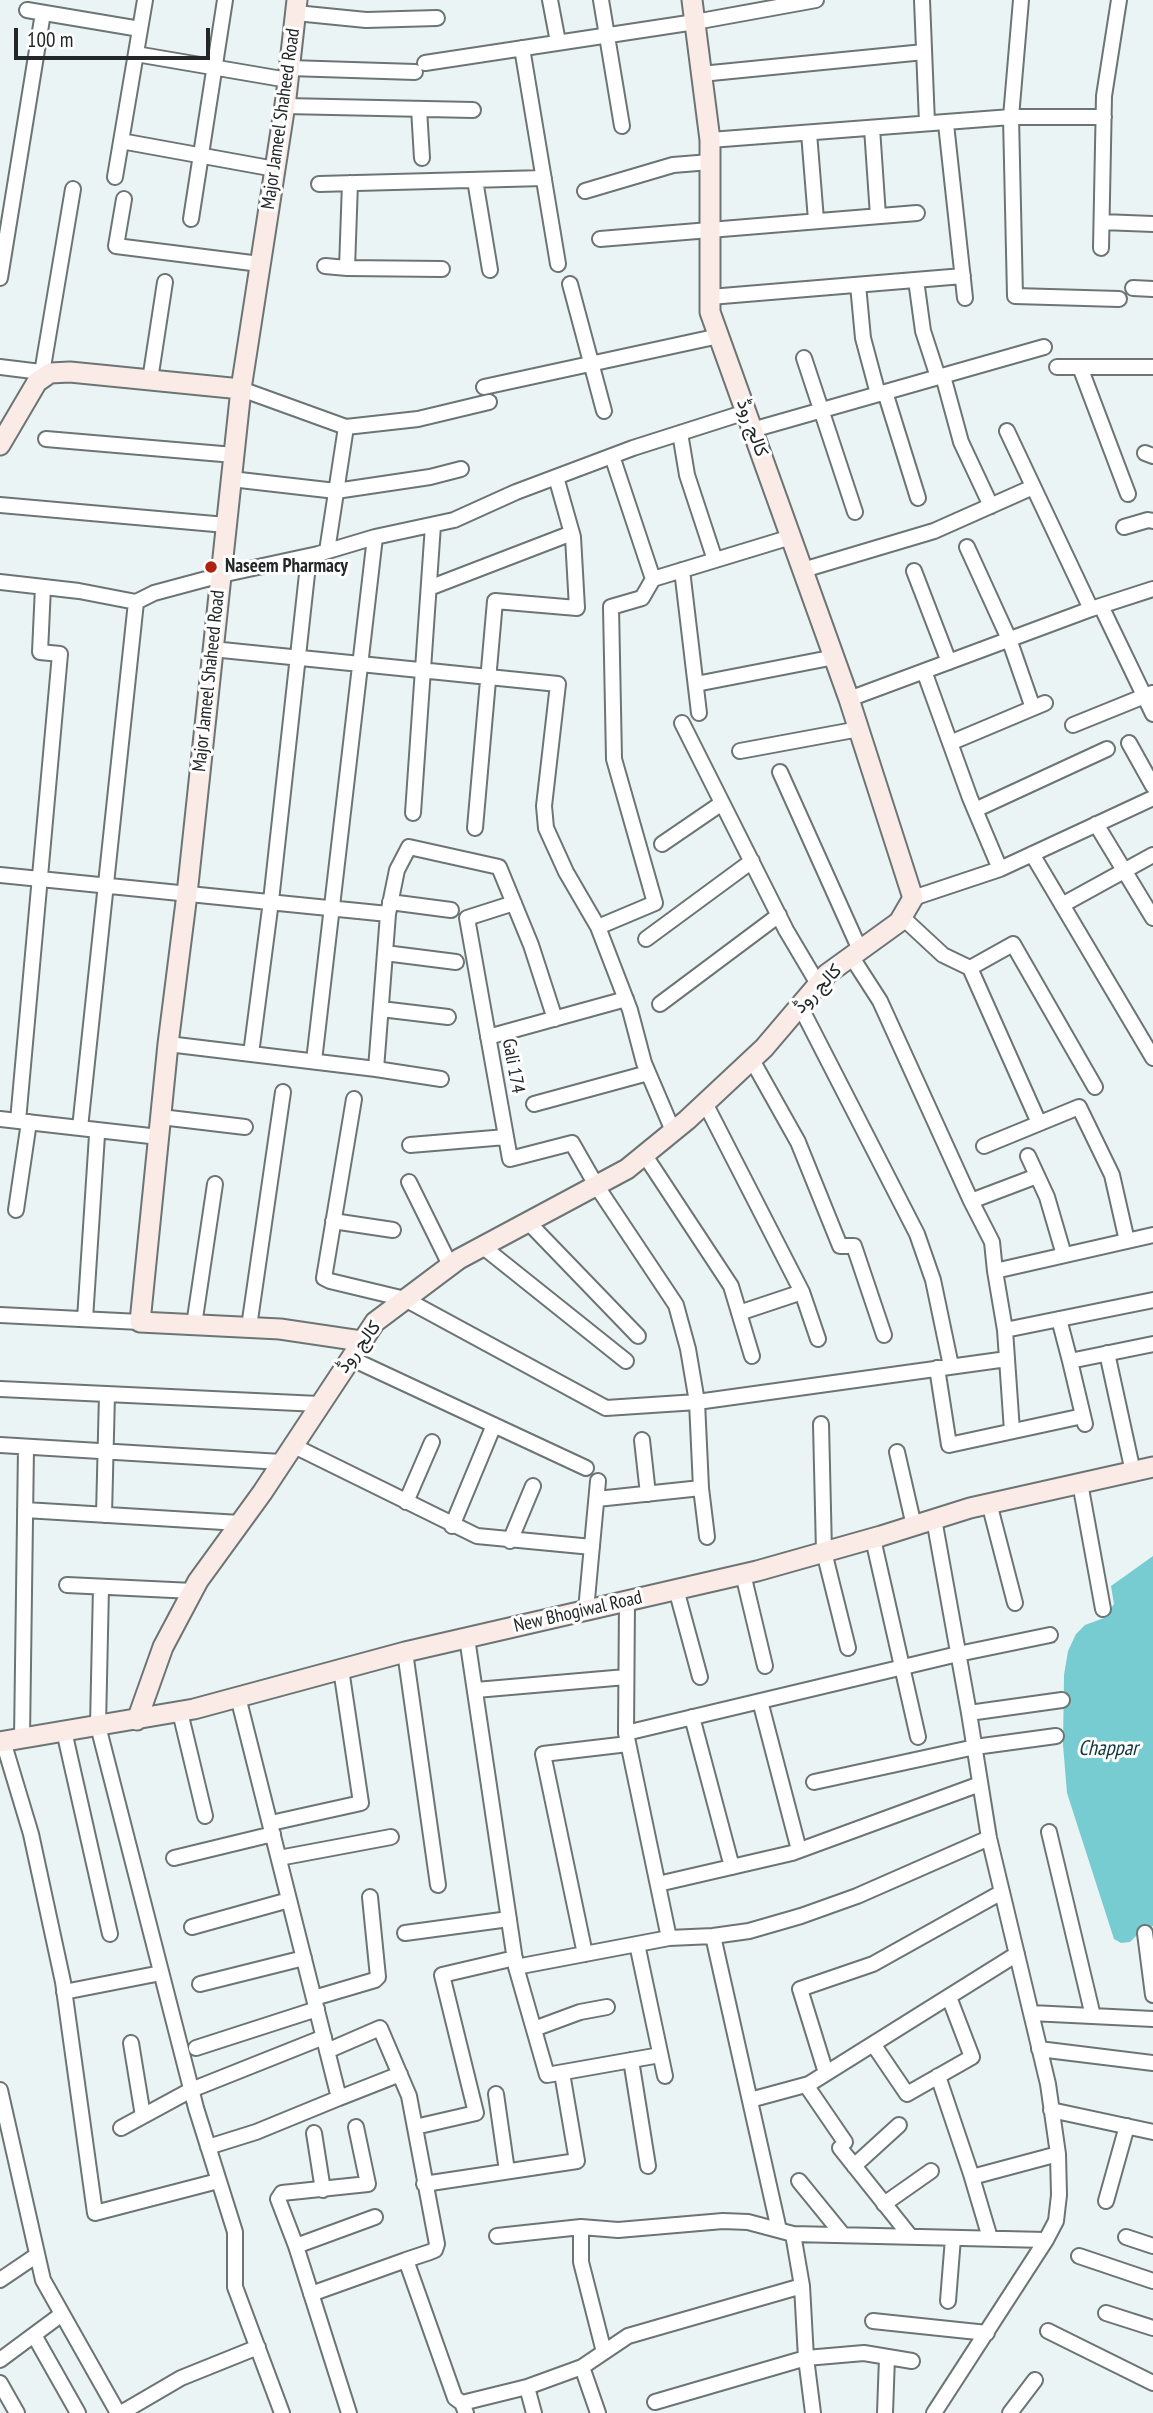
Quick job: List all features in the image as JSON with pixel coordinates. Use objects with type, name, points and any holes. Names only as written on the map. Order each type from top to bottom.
[{"type":"street","points":[[115,177],[145,0]]},
{"type":"street","points":[[191,219],[225,0]]},
{"type":"street","points":[[550,0],[558,42]]},
{"type":"street","points":[[601,0],[622,127]]},
{"type":"street","name":"کالج روڈ","points":[[137,1720],[163,1647],[193,1591],[375,1322],[450,1265],[626,1169],[752,1060],[827,974],[899,922],[913,898],[835,657],[710,312],[710,141],[692,0]]},
{"type":"street","points":[[136,54],[215,67],[289,74],[420,67],[816,0]]},
{"type":"street","points":[[922,0],[927,123]]},
{"type":"street","points":[[1021,0],[1011,117],[1015,296],[1119,299]]},
{"type":"street","points":[[1101,248],[1105,75],[1119,0]]},
{"type":"street","points":[[297,6],[366,20],[437,18]]},
{"type":"street","name":"Major Jameel Shaheed Road","points":[[141,1322],[168,1044],[187,894],[241,389],[285,106],[297,6]]},
{"type":"street","points":[[27,10],[140,29]]},
{"type":"street","points":[[0,278],[43,13]]},
{"type":"street","points":[[522,48],[558,264]]},
{"type":"street","points":[[701,74],[924,52]]},
{"type":"street","points":[[285,106],[473,110]]},
{"type":"street","points":[[419,109],[422,158]]},
{"type":"street","points":[[710,141],[1011,117],[1104,117]]},
{"type":"street","points":[[946,124],[965,298]]},
{"type":"street","points":[[872,128],[877,216]]},
{"type":"street","points":[[809,133],[816,220]]},
{"type":"street","points":[[121,141],[275,169]]},
{"type":"street","points":[[585,191],[673,165],[710,162]]},
{"type":"street","points":[[319,184],[544,178]]},
{"type":"street","points":[[475,180],[490,270]]},
{"type":"street","points":[[346,268],[350,183]]},
{"type":"street","points":[[0,445],[37,382],[46,373],[73,189]]},
{"type":"street","points":[[124,200],[117,246],[260,264]]},
{"type":"street","points":[[600,239],[917,213]]},
{"type":"street","points":[[1102,222],[1153,224]]},
{"type":"street","points":[[325,266],[442,269]]},
{"type":"street","points":[[710,297],[963,276]]},
{"type":"street","points":[[916,280],[923,331],[961,442],[991,506]]},
{"type":"street","points":[[150,380],[165,282]]},
{"type":"street","points":[[570,284],[604,411]]},
{"type":"street","points":[[859,285],[863,338],[918,498]]},
{"type":"street","points":[[1133,288],[1153,289]]},
{"type":"street","points":[[484,387],[719,336]]},
{"type":"street","points":[[0,582],[79,591],[136,602],[153,593],[220,575],[454,520],[556,477],[680,433],[822,410],[1044,347]]},
{"type":"street","points":[[804,358],[855,512]]},
{"type":"street","points":[[0,367],[241,389],[346,427],[418,419],[489,402]]},
{"type":"street","points":[[1057,367],[1153,367]]},
{"type":"street","points":[[1080,367],[1128,494]]},
{"type":"street","points":[[327,551],[346,427]]},
{"type":"street","points":[[1007,431],[1096,607],[1149,694],[1153,713]]},
{"type":"street","points":[[680,433],[687,475],[715,560]]},
{"type":"street","points":[[46,439],[234,455]]},
{"type":"street","points":[[612,456],[653,579]]},
{"type":"street","points":[[231,479],[336,491],[461,470]]},
{"type":"street","points":[[475,828],[495,601],[577,608],[572,533],[556,477]]},
{"type":"street","points":[[803,570],[934,531],[1033,487]]},
{"type":"street","points":[[0,505],[226,525]]},
{"type":"street","points":[[1124,527],[1153,521]]},
{"type":"street","points":[[413,813],[433,525]]},
{"type":"street","points":[[429,588],[572,533]]},
{"type":"street","points":[[314,1061],[375,537]]},
{"type":"street","points":[[598,927],[655,903],[614,759],[611,607],[642,598],[653,579],[791,537]]},
{"type":"street","points":[[950,743],[1039,705],[967,547]]},
{"type":"street","points":[[251,1054],[271,901],[309,556]]},
{"type":"street","points":[[682,570],[699,713]]},
{"type":"street","points":[[914,571],[949,662]]},
{"type":"street","points":[[16,1210],[60,654],[40,652],[43,587]]},
{"type":"street","points":[[849,699],[1096,607],[1153,589]]},
{"type":"street","points":[[80,1128],[136,602]]},
{"type":"street","points":[[212,649],[558,684],[544,806],[546,828],[566,872],[598,927],[626,999],[648,1073],[673,1131]]},
{"type":"street","points":[[696,684],[835,657]]},
{"type":"street","points":[[923,671],[1000,869]]},
{"type":"street","points":[[1073,725],[1149,694]]},
{"type":"street","points":[[682,723],[779,915],[818,984]]},
{"type":"street","points":[[740,751],[859,729]]},
{"type":"street","points":[[1129,743],[1153,786]]},
{"type":"street","points":[[975,810],[1107,749]]},
{"type":"street","points":[[780,772],[855,953],[992,1242],[1006,1330],[1013,1431]]},
{"type":"street","points":[[913,898],[1000,869],[1153,798]]},
{"type":"street","points":[[662,844],[722,803]]},
{"type":"street","points":[[1096,824],[1153,918]]},
{"type":"street","points":[[376,1069],[389,908],[397,870],[409,848],[499,867],[531,945],[555,1019]]},
{"type":"street","points":[[1032,854],[1153,1058]]},
{"type":"street","points":[[1062,905],[1153,855]]},
{"type":"street","points":[[646,939],[752,861]]},
{"type":"street","points":[[0,875],[332,908],[452,910]]},
{"type":"street","name":"Gali 174","points":[[506,1137],[467,918],[514,902]]},
{"type":"street","points":[[660,1004],[779,915]]},
{"type":"street","points":[[901,917],[943,955],[970,968],[1039,1123]]},
{"type":"street","points":[[970,968],[1013,944],[1095,1087]]},
{"type":"street","points":[[385,953],[456,962]]},
{"type":"street","points":[[488,1037],[626,999]]},
{"type":"street","points":[[800,1006],[917,1234],[933,1280],[944,1367],[949,1446],[1013,1431],[1084,1420],[1059,1319]]},
{"type":"street","points":[[381,1009],[448,1017]]},
{"type":"street","points":[[168,1044],[441,1079]]},
{"type":"street","points":[[752,1060],[798,1142],[841,1246],[854,1245],[884,1335]]},
{"type":"street","points":[[534,1104],[648,1073]]},
{"type":"street","points":[[249,1328],[283,1092]]},
{"type":"street","points":[[354,1099],[324,1278],[405,1299],[606,1408],[696,1402],[1007,1359]]},
{"type":"street","points":[[705,1103],[802,1292],[818,1339]]},
{"type":"street","points":[[984,1146],[1079,1107],[1112,1175],[1127,1241]]},
{"type":"street","points":[[161,1117],[245,1128]]},
{"type":"street","points":[[0,1119],[159,1137]]},
{"type":"street","points":[[85,1320],[97,1135]]},
{"type":"street","points":[[410,1146],[506,1137],[510,1159],[572,1143],[596,1185],[676,1305],[688,1349],[696,1402],[707,1537]]},
{"type":"street","points":[[644,1154],[731,1286],[752,1356]]},
{"type":"street","points":[[1028,1156],[1047,1197],[1065,1255]]},
{"type":"street","points":[[971,1201],[1038,1176]]},
{"type":"street","points":[[409,1182],[450,1265]]},
{"type":"street","points":[[194,1325],[215,1184]]},
{"type":"street","points":[[333,1221],[393,1230]]},
{"type":"street","points":[[528,1222],[638,1336]]},
{"type":"street","points":[[995,1271],[1153,1234]]},
{"type":"street","points":[[482,1246],[626,1361]]},
{"type":"street","points":[[739,1313],[802,1292]]},
{"type":"street","points":[[1006,1330],[1153,1300]]},
{"type":"street","points":[[0,1315],[281,1329],[361,1341]]},
{"type":"street","points":[[1070,1361],[1153,1344]]},
{"type":"street","points":[[1107,1353],[1133,1472]]},
{"type":"street","points":[[350,1358],[586,1468]]},
{"type":"street","points":[[0,1389],[319,1404]]},
{"type":"street","points":[[104,1515],[107,1394]]},
{"type":"street","points":[[821,1424],[824,1552],[848,1648]]},
{"type":"street","points":[[452,1525],[494,1425]]},
{"type":"street","points":[[642,1440],[648,1494]]},
{"type":"street","points":[[406,1502],[432,1442]]},
{"type":"street","points":[[0,1445],[281,1462]]},
{"type":"street","points":[[292,1445],[477,1536],[592,1547]]},
{"type":"street","points":[[26,1447],[25,1510],[8,1740],[64,1992],[94,2213],[218,2181]]},
{"type":"street","points":[[897,1452],[914,1526]]},
{"type":"street","name":"New Bhogiwal Road","points":[[8,1740],[180,1712],[405,1652],[743,1574],[873,1539],[989,1503],[1153,1467]]},
{"type":"street","points":[[586,1610],[598,1481]]},
{"type":"street","points":[[1080,1483],[1103,1609]]},
{"type":"street","points":[[510,1541],[533,1486]]},
{"type":"street","points":[[597,1499],[701,1488]]},
{"type":"street","points":[[989,1503],[1015,1603]]},
{"type":"street","points":[[25,1510],[240,1523]]},
{"type":"street","points":[[934,1519],[970,1713],[989,1838],[1031,2012],[1051,2110],[1058,2154],[1059,2195],[1056,2221],[1046,2240],[934,2413]]},
{"type":"street","points":[[873,1539],[918,1737]]},
{"type":"street","points":[[743,1574],[765,1666]]},
{"type":"street","points":[[67,1585],[193,1591]]},
{"type":"street","points":[[102,1587],[99,1726],[191,2090],[235,2232],[235,2287],[280,2412]]},
{"type":"street","points":[[676,1589],[700,1677]]},
{"type":"street","points":[[627,1601],[627,1738],[669,1938]]},
{"type":"street","points":[[585,1954],[543,1754],[627,1738],[692,1717],[1050,1635]]},
{"type":"street","points":[[467,1638],[516,1962],[547,2075],[660,2055]]},
{"type":"street","points":[[405,1652],[438,1885]]},
{"type":"street","points":[[174,1858],[361,1802],[341,1670]]},
{"type":"street","points":[[476,1690],[626,1677]]},
{"type":"street","points":[[238,1697],[339,2098]]},
{"type":"street","points":[[970,1713],[1062,1700]]},
{"type":"street","points":[[761,1701],[799,1850]]},
{"type":"street","points":[[180,1712],[205,1816]]},
{"type":"street","points":[[692,1717],[732,1867]]},
{"type":"street","points":[[64,1731],[110,1934]]},
{"type":"street","points":[[814,1782],[975,1747],[1056,1736]]},
{"type":"street","points":[[658,1884],[799,1850],[980,1784]]},
{"type":"street","points":[[1049,1832],[1093,2016]]},
{"type":"street","points":[[279,1858],[391,1836]]},
{"type":"street","points":[[415,2127],[476,2113],[442,1975],[516,1962],[585,1954],[669,1938],[749,1931],[857,1896],[989,1838]]},
{"type":"street","points":[[826,2073],[800,1989],[873,1964],[1002,1892]]},
{"type":"street","points":[[196,2048],[375,1980],[378,1977],[370,1897]]},
{"type":"street","points":[[192,1927],[289,1900]]},
{"type":"street","points":[[405,1933],[509,1919]]},
{"type":"street","points":[[1145,1933],[1153,1995]]},
{"type":"street","points":[[713,1936],[750,2100],[802,2286],[806,2358],[813,2413]]},
{"type":"street","points":[[637,1944],[665,2076]]},
{"type":"street","points":[[750,2100],[806,2085],[1017,1954]]},
{"type":"street","points":[[200,1984],[304,1958]]},
{"type":"street","points":[[64,1992],[161,1973]]},
{"type":"street","points":[[873,2044],[907,2094],[972,2057],[949,1997]]},
{"type":"street","points":[[534,2029],[580,2011],[607,2007]]},
{"type":"street","points":[[1031,2012],[1153,2019]]},
{"type":"street","points":[[121,2128],[191,2090],[326,2044],[380,2028],[383,2030],[409,2096],[437,2244],[435,2249],[311,2294]]},
{"type":"street","points":[[131,2043],[143,2116]]},
{"type":"street","points":[[1039,2049],[1153,2063]]},
{"type":"street","points":[[631,2060],[648,2166]]},
{"type":"street","points":[[424,2185],[578,2161],[562,2073]]},
{"type":"street","points":[[208,2147],[256,2132],[400,2074]]},
{"type":"street","points":[[938,2076],[990,2238]]},
{"type":"street","points":[[806,2085],[854,2166],[911,2237]]},
{"type":"street","points":[[0,2090],[43,2280],[120,2413],[181,2378],[258,2347]]},
{"type":"street","points":[[496,2094],[508,2171]]},
{"type":"street","points":[[1051,2110],[1153,2132]]},
{"type":"street","points":[[854,2166],[899,2125]]},
{"type":"street","points":[[1106,2201],[1127,2126]]},
{"type":"street","points":[[349,2413],[279,2195],[368,2184],[356,2127]]},
{"type":"street","points":[[314,2133],[323,2190]]},
{"type":"street","points":[[971,2174],[972,2177],[1058,2154]]},
{"type":"street","points":[[884,2204],[931,2171]]},
{"type":"street","points":[[799,2181],[843,2235]]},
{"type":"street","points":[[296,2246],[375,2217]]},
{"type":"street","points":[[497,2236],[581,2227],[618,2230],[736,2221],[786,2232],[1046,2240]]},
{"type":"street","points":[[581,2227],[581,2262],[604,2352]]},
{"type":"street","points":[[1126,2237],[1153,2246]]},
{"type":"street","points":[[948,2301],[953,2238]]},
{"type":"street","points":[[0,2280],[37,2255]]},
{"type":"street","points":[[1079,2256],[1153,2281]]},
{"type":"street","points":[[406,2260],[455,2398],[464,2408],[582,2367],[628,2336],[802,2286]]},
{"type":"street","points":[[1106,2313],[1153,2328]]},
{"type":"street","points":[[0,2360],[62,2314]]},
{"type":"street","points":[[873,2321],[987,2333]]},
{"type":"street","points":[[1048,2331],[1152,2381]]},
{"type":"street","points":[[34,2335],[78,2413]]},
{"type":"street","points":[[655,2402],[806,2358],[863,2353],[912,2361]]},
{"type":"street","points":[[885,2413],[887,2357]]},
{"type":"street","points":[[582,2367],[598,2413]]},
{"type":"street","points":[[1010,2413],[1035,2380]]},
{"type":"street","points":[[0,2383],[17,2413]]},
{"type":"street","points":[[527,2387],[534,2413]]},
{"type":"water","name":"Chappar","points":[[1153,1556],[1153,1926],[1144,1928],[1130,1942],[1121,1943],[1114,1939],[1067,1793],[1063,1745],[1064,1675],[1068,1651],[1076,1634],[1085,1625],[1104,1618],[1114,1604],[1111,1586]]},
{"type":"place","name":"Naseem Pharmacy","points":[[211,567]]}]
